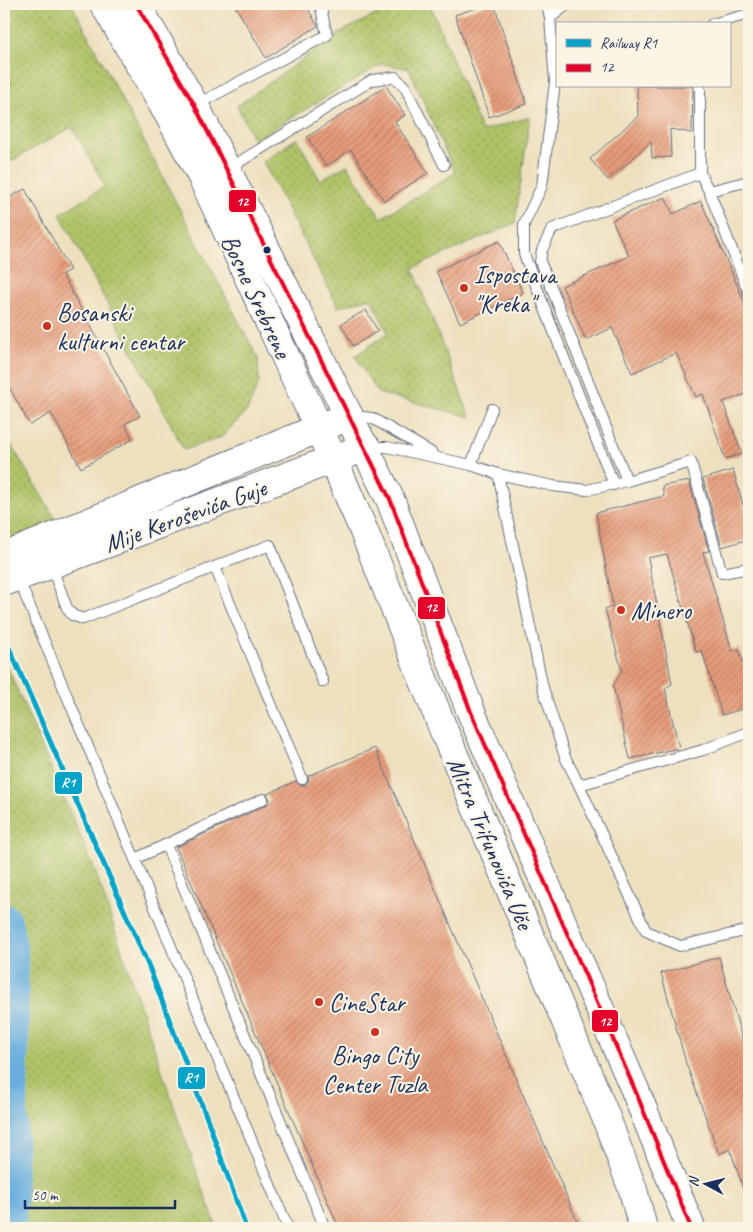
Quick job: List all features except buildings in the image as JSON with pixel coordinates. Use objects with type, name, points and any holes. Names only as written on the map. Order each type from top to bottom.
[{"type":"main road","name":"Bosne Srebrene","points":[[104,4],[170,117],[203,179],[318,429],[334,459]]},
{"type":"main road","name":"Bosne Srebrene","points":[[136,4],[195,106],[349,416]]},
{"type":"main road","name":"Mije Keroševića Guje","points":[[8,572],[349,416]]},
{"type":"main road","name":"Mitra Trifunovića Uče","points":[[349,416],[366,447],[390,499],[471,712],[635,1090],[691,1228]]},
{"type":"main road","name":"Mije Keroševića Guje","points":[[8,572],[50,564],[366,447]]},
{"type":"main road","name":"Mitra Trifunovića Uče","points":[[334,459],[444,732],[605,1115],[633,1190],[643,1228]]},
{"type":"lane","points":[[195,106],[328,35],[320,4]]},
{"type":"lane","points":[[547,4],[550,18],[555,82],[542,186],[524,224],[524,254],[614,485]]},
{"type":"lane","points":[[550,18],[568,4]]},
{"type":"lane","points":[[719,22],[749,14]]},
{"type":"lane","points":[[227,169],[372,80],[395,77],[405,87],[444,165]]},
{"type":"lane","points":[[700,88],[700,173],[709,191],[749,293]]},
{"type":"lane","points":[[627,481],[540,262],[542,250],[552,229],[700,173]]},
{"type":"lane","points":[[709,191],[749,181]]},
{"type":"lane","points":[[471,465],[492,409]]},
{"type":"lane","points":[[349,416],[372,418],[439,457]]},
{"type":"lane","points":[[366,447],[387,446],[471,465],[498,474],[553,486],[587,490],[614,485],[691,462],[722,573],[749,568]]},
{"type":"lane","points":[[498,474],[543,688],[565,757],[646,931],[680,946],[749,930]]},
{"type":"lane","points":[[50,564],[67,608],[72,615],[83,619],[270,545],[323,682]]},
{"type":"lane","points":[[216,567],[302,779]]},
{"type":"lane","points":[[8,572],[135,859],[288,1228]]},
{"type":"lane","points":[[579,785],[704,750],[749,732]]},
{"type":"lane","points":[[135,859],[262,799]]},
{"type":"lane","points":[[166,845],[325,1228]]},
{"type":"green space","points":[[4,4],[72,4],[258,358],[259,382],[247,411],[222,437],[184,450],[60,214],[105,186],[72,127],[4,165]]},
{"type":"green space","points":[[397,4],[430,4],[482,131],[530,117],[515,223],[413,268],[470,417],[378,393],[355,356],[388,333],[371,298],[338,307],[263,162],[297,138],[320,180],[347,165],[381,218],[455,173],[409,69],[382,64],[254,140],[237,106],[339,33]]},
{"type":"green space","points":[[4,433],[64,533],[4,557]]},
{"type":"green space","points":[[4,659],[96,873],[178,1119],[217,1228],[4,1228]]},
{"type":"water","points":[[4,900],[11,932],[4,934]]},
{"type":"waterway","points":[[4,922],[10,952],[11,1034],[8,1228]]},
{"type":"rail line","name":"R1","points":[[4,636],[149,967],[208,1121],[246,1228]]},
{"type":"transit line","name":"12","points":[[136,4],[195,106],[390,499],[471,712],[635,1090],[691,1228]]},
{"type":"place","name":"Ispostava \"Kreka\"","points":[[464,288]]},
{"type":"place","name":"Bosanski kulturni centar","points":[[47,326]]},
{"type":"place","name":"Minero","points":[[621,610]]},
{"type":"place","name":"CineStar","points":[[319,1002]]},
{"type":"place","name":"Bingo City Center Tuzla","points":[[375,1032]]}]
